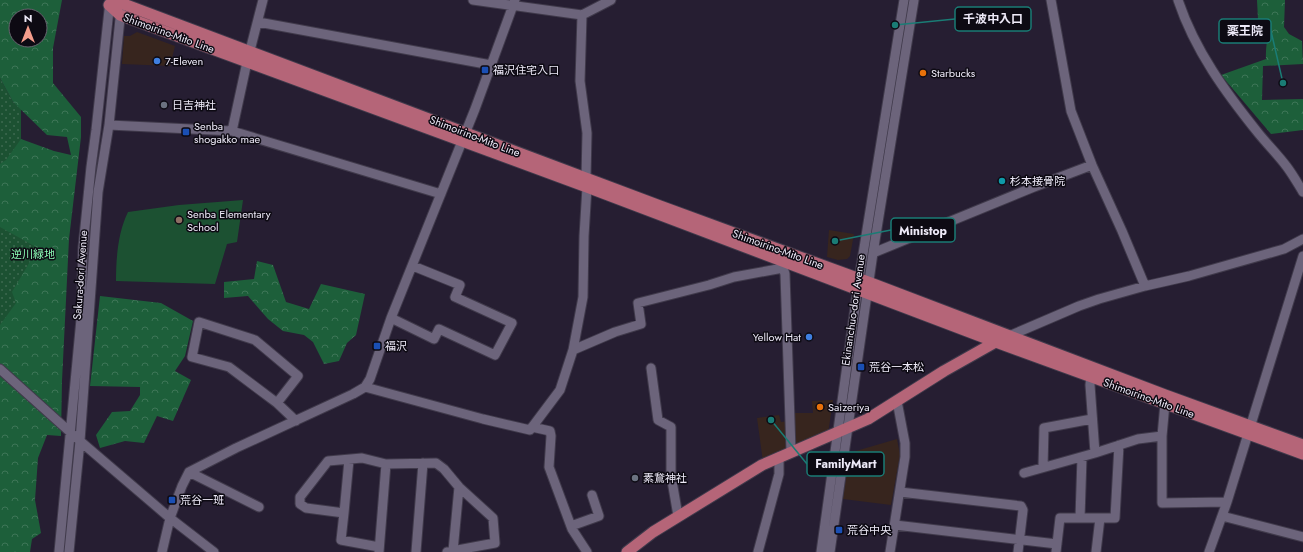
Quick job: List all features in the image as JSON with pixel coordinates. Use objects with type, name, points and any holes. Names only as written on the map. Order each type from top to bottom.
[{"type":"main road","name":"Shimoirino-Mito Line","points":[[110,3],[122,2],[249,57]]},
{"type":"main road","name":"Shimoirino-Mito Line","points":[[110,3],[120,15],[249,57],[863,286],[1009,336],[1249,430],[1303,454]]},
{"type":"main road","name":"Shimoirino-Mito Line","points":[[587,183],[784,265],[863,286],[996,342],[1165,403],[1249,430],[1303,445]]},
{"type":"main road","points":[[627,552],[653,532],[762,465],[868,419],[944,371],[1009,336]]},
{"type":"street","points":[[232,131],[263,0]]},
{"type":"street","points":[[473,0],[514,3],[582,15],[611,0]]},
{"type":"street","name":"Ekinanchuo-dori Avenue","points":[[821,552],[837,432],[863,286],[904,0]]},
{"type":"street","name":"Ekinanchuo-dori Avenue","points":[[830,552],[848,427],[863,286],[873,253],[914,0]]},
{"type":"street","points":[[1051,0],[1071,111],[1092,165],[1145,286]]},
{"type":"street","points":[[1178,0],[1188,27],[1211,70],[1259,134],[1287,167],[1303,192]]},
{"type":"street","name":"Sakura-dori Avenue","points":[[68,552],[80,441],[98,192],[109,125],[122,2]]},
{"type":"street","name":"Sakura-dori Avenue","points":[[59,552],[81,319],[84,233],[110,3]]},
{"type":"street","points":[[162,552],[170,518],[189,472],[236,448],[343,400],[365,387],[370,379],[391,318],[464,137],[514,3]]},
{"type":"street","points":[[365,387],[483,419],[530,430],[560,390],[573,350],[583,297],[587,183],[587,133],[580,81],[582,15]]},
{"type":"street","points":[[258,22],[491,65]]},
{"type":"street","points":[[109,125],[232,131],[441,194]]},
{"type":"street","points":[[873,253],[1034,187],[1092,165]]},
{"type":"street","points":[[1009,336],[1079,306],[1145,286],[1189,276],[1284,249],[1303,240]]},
{"type":"street","points":[[1209,552],[1227,502],[1303,256]]},
{"type":"street","points":[[573,350],[615,332],[641,324],[638,303],[784,265],[791,452]]},
{"type":"street","points":[[391,318],[434,339],[439,329],[495,355],[512,323],[455,297],[460,285],[413,266]]},
{"type":"street","points":[[277,403],[298,376],[255,340],[199,322],[192,357],[229,367],[277,403],[296,421]]},
{"type":"street","points":[[651,368],[658,420],[671,427],[671,475],[678,516]]},
{"type":"street","points":[[0,369],[80,441],[170,518],[214,552]]},
{"type":"street","points":[[1091,376],[1090,385],[1092,419],[1096,453]]},
{"type":"street","points":[[890,552],[905,457],[905,443],[897,402]]},
{"type":"street","points":[[1165,403],[1162,436],[1162,503],[1227,502]]},
{"type":"street","points":[[1043,467],[1044,428],[1092,419]]},
{"type":"street","points":[[532,427],[550,431],[549,467],[571,526],[587,552]]},
{"type":"street","points":[[1024,473],[1096,453],[1138,439],[1162,436]]},
{"type":"street","points":[[895,524],[1019,540],[1056,548],[1060,518],[1115,518],[1119,445]]},
{"type":"street","points":[[758,552],[779,474],[779,457]]},
{"type":"street","points":[[1080,518],[1082,457]]},
{"type":"street","points":[[344,513],[306,508],[300,504],[300,497],[328,461],[362,458],[386,464],[436,463],[444,468],[459,487],[493,518],[495,543],[450,551],[459,487]]},
{"type":"street","points":[[349,460],[341,540],[379,550],[386,464]]},
{"type":"street","points":[[416,552],[423,463]]},
{"type":"street","points":[[189,472],[259,507]]},
{"type":"street","points":[[900,492],[1021,506],[1023,510],[1018,552]]},
{"type":"street","points":[[571,526],[599,516],[592,495]]},
{"type":"street","points":[[1222,516],[1303,537]]},
{"type":"street","points":[[1096,552],[1100,518]]},
{"type":"shaded area","points":[[137,32],[175,46],[170,66],[122,64],[124,36],[130,36]]},
{"type":"shaded area","points":[[829,230],[854,234],[850,256],[847,259],[838,260],[827,257]]},
{"type":"shaded area","points":[[833,400],[828,434],[794,449],[793,413],[813,413],[812,401]]},
{"type":"shaded area","points":[[779,415],[781,422],[789,421],[790,450],[763,462],[757,418]]},
{"type":"shaded area","points":[[897,439],[900,455],[891,505],[843,499],[849,453]]},
{"type":"green space","points":[[0,0],[62,0],[53,48],[53,83],[81,117],[81,137],[69,239],[62,381],[61,436],[47,435],[38,458],[35,500],[41,533],[32,539],[30,552],[0,552],[0,325],[16,303],[12,292],[38,248],[0,227],[0,164],[6,160],[21,139],[54,151],[71,155],[67,137],[47,135],[13,102],[0,78]]},
{"type":"green space","points":[[1257,0],[1285,0],[1284,27],[1289,34],[1302,41],[1303,64],[1263,66],[1262,100],[1303,99],[1303,130],[1271,134],[1221,75],[1266,59],[1266,25],[1265,20],[1258,19]]},
{"type":"green space","name":"逆川緑地","points":[[0,78],[13,102],[21,109],[21,139],[62,162],[0,545]]},
{"type":"green space","points":[[243,200],[237,242],[227,244],[215,284],[116,281],[118,245],[128,212],[179,205]]},
{"type":"green space","points":[[257,261],[273,265],[286,302],[309,309],[321,284],[365,294],[356,335],[347,343],[339,361],[324,364],[313,342],[304,335],[283,331],[268,319],[248,296],[224,298],[224,282],[254,279]]},
{"type":"green space","points":[[100,296],[161,303],[193,321],[185,356],[175,371],[191,380],[173,421],[157,416],[144,443],[125,441],[100,448],[96,435],[112,412],[130,411],[140,395],[140,387],[90,386]]},
{"type":"place","name":"千波中入口","points":[[895,25]]},
{"type":"place","name":"7-Eleven","points":[[157,61]]},
{"type":"place","name":"福沢住宅入口","points":[[485,70]]},
{"type":"place","name":"Starbucks","points":[[923,73]]},
{"type":"place","name":"薬王院","points":[[1283,83]]},
{"type":"place","name":"日吉神社","points":[[164,105]]},
{"type":"place","name":"Senba shogakko mae","points":[[186,132]]},
{"type":"place","name":"杉本接骨院","points":[[1002,181]]},
{"type":"place","name":"Senba Elementary School","points":[[179,220]]},
{"type":"place","name":"Ministop","points":[[835,241]]},
{"type":"place","name":"Yellow Hat","points":[[809,337]]},
{"type":"place","name":"福沢","points":[[377,346]]},
{"type":"place","name":"荒谷一本松","points":[[861,367]]},
{"type":"place","name":"Saizeriya","points":[[820,407]]},
{"type":"place","name":"FamilyMart","points":[[771,420]]},
{"type":"place","name":"素鵞神社","points":[[635,478]]},
{"type":"place","name":"荒谷一班","points":[[172,500]]},
{"type":"place","name":"荒谷中央","points":[[839,530]]}]
